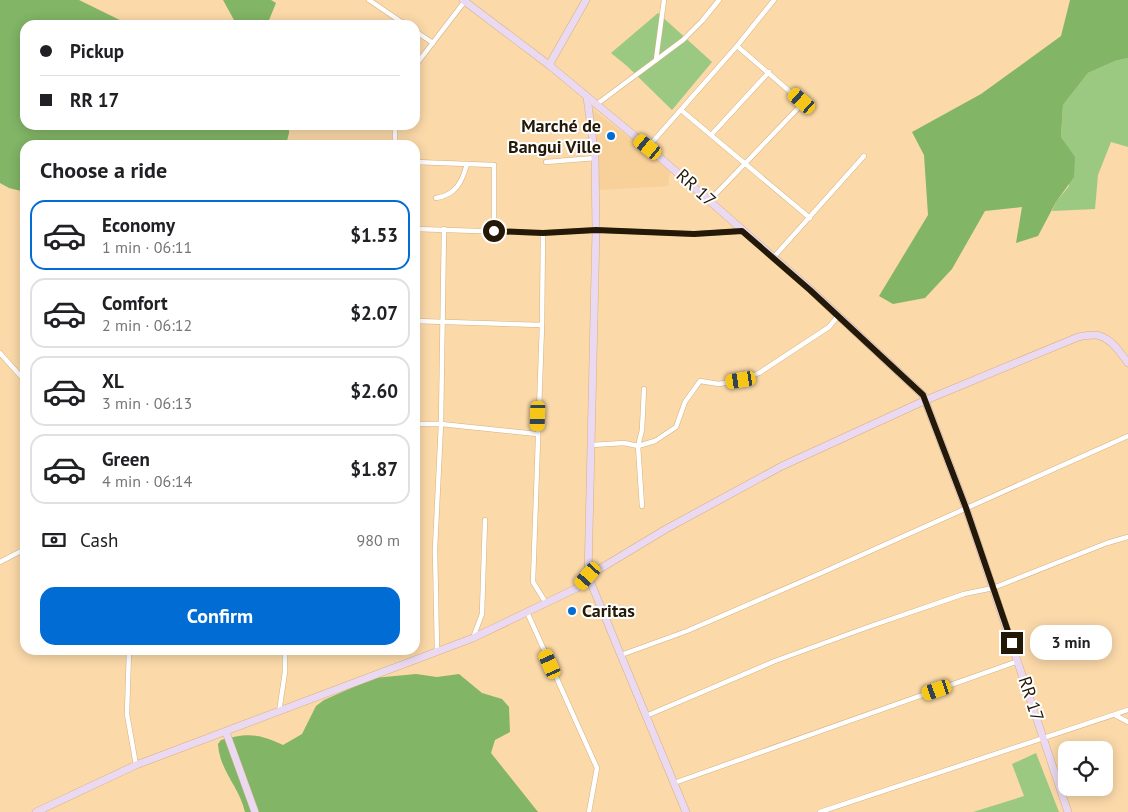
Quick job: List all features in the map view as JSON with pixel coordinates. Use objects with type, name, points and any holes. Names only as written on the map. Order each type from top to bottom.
[{"type":"street","points":[[369,0],[399,20]]},
{"type":"street","points":[[420,60],[465,0]]},
{"type":"street","name":"RR 17","points":[[465,0],[597,104],[710,200],[923,395],[966,508],[1068,812]]},
{"type":"street","points":[[549,65],[586,0]]},
{"type":"street","points":[[656,60],[664,0]]},
{"type":"street","points":[[597,104],[688,34],[702,21],[719,0]]},
{"type":"street","points":[[648,147],[737,46],[774,0]]},
{"type":"street","points":[[420,34],[433,43]]},
{"type":"street","points":[[710,200],[803,103],[737,46]]},
{"type":"street","points":[[712,134],[769,72]]},
{"type":"street","points":[[587,96],[594,158],[596,230],[588,576],[686,812]]},
{"type":"street","points":[[681,110],[810,218]]},
{"type":"street","points":[[773,258],[864,156]]},
{"type":"street","points":[[546,162],[594,158]]},
{"type":"street","points":[[420,162],[494,165],[494,231]]},
{"type":"street","points":[[436,198],[447,196],[457,188],[462,180],[467,164]]},
{"type":"street","points":[[420,229],[543,233],[596,230],[694,234],[742,231]]},
{"type":"street","points":[[437,650],[435,549],[441,424],[444,229]]},
{"type":"street","points":[[543,233],[542,325],[533,582],[546,603]]},
{"type":"street","points":[[591,445],[624,443],[638,446],[655,441],[676,427],[684,402],[700,381],[719,384],[741,380],[759,373],[829,327],[838,316]]},
{"type":"street","points":[[420,321],[542,325]]},
{"type":"street","points":[[36,812],[136,765],[279,712],[437,650],[474,638],[577,588],[588,576],[666,529],[782,466],[926,400],[1078,337],[1102,336],[1117,348],[1128,363]]},
{"type":"street","points":[[0,353],[20,375]]},
{"type":"street","points":[[642,506],[638,446],[642,430],[644,390]]},
{"type":"street","points":[[420,424],[441,424],[537,434]]},
{"type":"street","points":[[621,655],[687,630],[819,574],[1128,436]]},
{"type":"street","points":[[474,638],[482,614],[485,520]]},
{"type":"street","points":[[646,716],[794,654],[964,594],[993,588],[1107,543],[1128,537]]},
{"type":"street","points":[[0,562],[20,551]]},
{"type":"street","points":[[527,612],[597,768],[589,812]]},
{"type":"street","points":[[128,655],[127,714],[136,765]]},
{"type":"street","points":[[279,712],[285,672],[285,655]]},
{"type":"street","points":[[674,782],[1018,661]]},
{"type":"street","points":[[820,812],[1128,710]]},
{"type":"street","points":[[1115,715],[1128,722]]},
{"type":"street","points":[[226,732],[255,812]]},
{"type":"shaded area","name":"Marché de Bangui Ville","points":[[593,110],[661,162],[670,172],[668,186],[597,190]]},
{"type":"green space","points":[[0,0],[79,0],[120,20],[20,20],[20,130],[289,130],[287,140],[20,140],[20,191],[0,183]]},
{"type":"green space","points":[[223,0],[271,0],[276,3],[269,20],[234,20]]},
{"type":"green space","points":[[1070,0],[1128,0],[1128,58],[1115,61],[1088,73],[1063,105],[1061,137],[1075,157],[1074,177],[1056,202],[1038,236],[1016,243],[1022,207],[985,211],[952,269],[925,298],[893,304],[879,296],[928,215],[924,155],[912,132],[981,94],[1061,36]]},
{"type":"green space","points":[[658,13],[712,62],[672,110],[611,53]]},
{"type":"green space","points":[[1128,58],[1128,147],[1111,142],[1098,175],[1095,209],[1052,211],[1056,202],[1069,186],[1068,148],[1061,137],[1063,105],[1088,73],[1115,61]]},
{"type":"green space","points":[[416,674],[437,677],[459,674],[482,693],[502,699],[509,707],[510,732],[495,740],[491,753],[538,812],[245,812],[239,794],[219,754],[218,744],[221,740],[252,735],[283,745],[302,734],[316,706],[324,700],[374,678]]},
{"type":"green space","points":[[1036,753],[1059,812],[973,812],[1024,796],[1012,764]]},
{"type":"place","name":"Marché de Bangui Ville","points":[[611,136]]},
{"type":"place","name":"Caritas","points":[[572,611]]},
{"type":"route","points":[[494,231],[543,233],[596,230],[694,234],[742,231],[810,290],[923,395],[966,508],[1012,643]]}]
